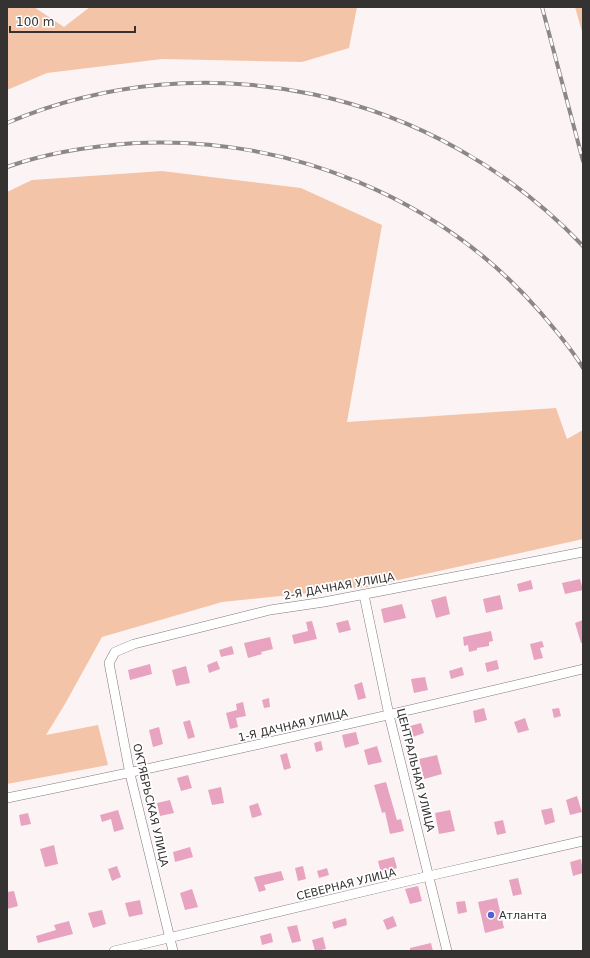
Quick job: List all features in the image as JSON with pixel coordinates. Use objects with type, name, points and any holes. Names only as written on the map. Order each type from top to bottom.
[{"type":"street","name":"2-Я ДАЧНАЯ УЛИЦА","points":[[109,663],[115,652],[134,644],[270,610],[364,595],[583,552]]},
{"type":"street","name":"ЦЕНТРАЛЬНАЯ УЛИЦА","points":[[364,595],[389,715],[430,876],[447,951]]},
{"type":"street","name":"ОКТЯБРЬСКАЯ УЛИЦА","points":[[109,663],[130,774],[173,951]]},
{"type":"street","name":"1-Я ДАЧНАЯ УЛИЦА","points":[[7,798],[130,774],[583,669]]},
{"type":"street","name":"СЕВЕРНАЯ УЛИЦА","points":[[114,951],[583,841]]},
{"type":"shaded area","points":[[7,7],[34,7],[64,27],[90,7],[357,7],[349,48],[302,62],[162,59],[47,73],[7,90]]},
{"type":"shaded area","points":[[575,7],[583,7],[583,35]]},
{"type":"shaded area","points":[[162,171],[301,188],[382,225],[347,422],[556,408],[567,439],[583,430],[583,539],[367,587],[222,602],[102,637],[46,735],[98,725],[108,765],[7,784],[7,192],[32,180]]},
{"type":"building","points":[[580,579],[583,590],[565,594],[562,583]]},
{"type":"building","points":[[531,580],[533,589],[519,592],[517,584]]},
{"type":"building","points":[[500,595],[503,609],[486,613],[483,599]]},
{"type":"building","points":[[446,596],[450,614],[436,618],[431,600]]},
{"type":"building","points":[[402,604],[406,618],[384,623],[381,609]]},
{"type":"building","points":[[348,620],[351,630],[339,633],[336,623]]},
{"type":"building","points":[[583,620],[583,643],[581,643],[575,623]]},
{"type":"building","points":[[312,621],[317,639],[294,644],[292,635],[308,631],[306,622]]},
{"type":"building","points":[[491,631],[493,641],[489,642],[489,646],[477,648],[477,650],[469,652],[468,645],[464,646],[463,637]]},
{"type":"building","points":[[270,637],[273,649],[261,652],[262,654],[248,658],[244,643]]},
{"type":"building","points":[[542,641],[544,647],[540,648],[543,658],[534,660],[530,644]]},
{"type":"building","points":[[232,646],[234,654],[221,657],[219,650]]},
{"type":"building","points":[[497,660],[499,669],[487,672],[485,663]]},
{"type":"building","points":[[217,661],[220,669],[209,673],[207,665]]},
{"type":"building","points":[[150,664],[152,674],[130,680],[128,670]]},
{"type":"building","points":[[186,666],[190,683],[176,686],[172,670]]},
{"type":"building","points":[[462,667],[464,675],[451,679],[449,671]]},
{"type":"building","points":[[425,677],[428,690],[414,693],[411,679]]},
{"type":"building","points":[[362,682],[366,698],[358,700],[354,685]]},
{"type":"building","points":[[269,698],[270,707],[264,708],[262,700]]},
{"type":"building","points":[[243,702],[246,716],[236,718],[238,727],[230,729],[226,713],[237,710],[236,704]]},
{"type":"building","points":[[484,708],[487,720],[475,723],[473,711]]},
{"type":"building","points":[[559,708],[561,716],[554,718],[552,709]]},
{"type":"building","points":[[525,718],[529,730],[518,733],[514,722]]},
{"type":"building","points":[[190,720],[195,737],[188,739],[183,722]]},
{"type":"building","points":[[421,723],[424,733],[413,737],[410,726]]},
{"type":"building","points":[[159,727],[163,744],[153,747],[149,730]]},
{"type":"building","points":[[356,732],[359,744],[345,748],[342,735]]},
{"type":"building","points":[[321,741],[323,750],[316,752],[314,743]]},
{"type":"building","points":[[377,746],[382,762],[368,765],[364,750]]},
{"type":"building","points":[[287,753],[291,768],[284,770],[280,755]]},
{"type":"building","points":[[437,755],[442,774],[424,779],[419,759]]},
{"type":"building","points":[[188,775],[192,788],[181,791],[177,778]]},
{"type":"building","points":[[386,782],[397,820],[401,819],[404,831],[390,834],[385,812],[382,813],[374,785]]},
{"type":"building","points":[[221,787],[224,803],[212,805],[208,790]]},
{"type":"building","points":[[577,796],[582,812],[570,815],[566,800]]},
{"type":"building","points":[[170,800],[174,813],[160,816],[157,803]]},
{"type":"building","points":[[258,803],[262,815],[252,818],[249,806]]},
{"type":"building","points":[[552,808],[555,822],[545,825],[541,810]]},
{"type":"building","points":[[118,810],[124,829],[114,832],[111,819],[102,822],[100,815]]},
{"type":"building","points":[[450,810],[455,831],[439,834],[435,813]]},
{"type":"building","points":[[28,813],[31,824],[21,826],[19,815]]},
{"type":"building","points":[[503,820],[506,833],[497,835],[494,822]]},
{"type":"building","points":[[54,845],[58,864],[45,867],[40,849]]},
{"type":"building","points":[[190,847],[193,857],[175,862],[173,852]]},
{"type":"building","points":[[394,857],[397,868],[381,873],[378,861]]},
{"type":"building","points":[[581,859],[583,873],[573,876],[570,862]]},
{"type":"building","points":[[117,866],[121,877],[112,881],[108,869]]},
{"type":"building","points":[[303,866],[306,879],[298,881],[295,868]]},
{"type":"building","points":[[327,868],[329,875],[319,878],[317,871]]},
{"type":"building","points":[[281,871],[284,880],[264,885],[266,890],[259,892],[254,877]]},
{"type":"building","points":[[518,878],[522,894],[513,896],[509,880]]},
{"type":"building","points":[[418,886],[422,901],[410,904],[405,889]]},
{"type":"building","points":[[192,889],[198,907],[185,910],[180,893]]},
{"type":"building","points":[[14,891],[18,906],[7,909],[7,892]]},
{"type":"building","name":"Атланта","points":[[497,898],[504,928],[485,933],[478,902]]},
{"type":"building","points":[[140,900],[143,914],[129,917],[125,903]]},
{"type":"building","points":[[465,901],[467,912],[458,914],[456,902]]},
{"type":"building","points":[[102,910],[106,924],[93,928],[88,913]]},
{"type":"building","points":[[393,916],[397,926],[387,930],[383,920]]},
{"type":"building","points":[[346,918],[347,925],[334,929],[332,922]]},
{"type":"building","points":[[69,921],[73,934],[38,943],[36,936],[56,930],[54,925]]},
{"type":"building","points":[[297,925],[301,941],[292,943],[287,927]]},
{"type":"building","points":[[271,933],[273,942],[262,945],[260,936]]},
{"type":"building","points":[[323,937],[326,949],[315,951],[312,940]]},
{"type":"building","points":[[431,943],[433,951],[410,951],[410,948]]},
{"type":"railway","points":[[542,7],[583,161]]},
{"type":"railway","points":[[7,123],[83,98],[160,85],[238,84],[314,94],[388,116],[459,149],[524,192],[583,246]]},
{"type":"railway","points":[[7,167],[39,157],[71,150],[136,143],[193,144],[249,150],[305,163],[358,182],[409,206],[457,237],[501,272],[541,313],[583,368]]},
{"type":"place","name":"Атланта","points":[[491,915]]}]
